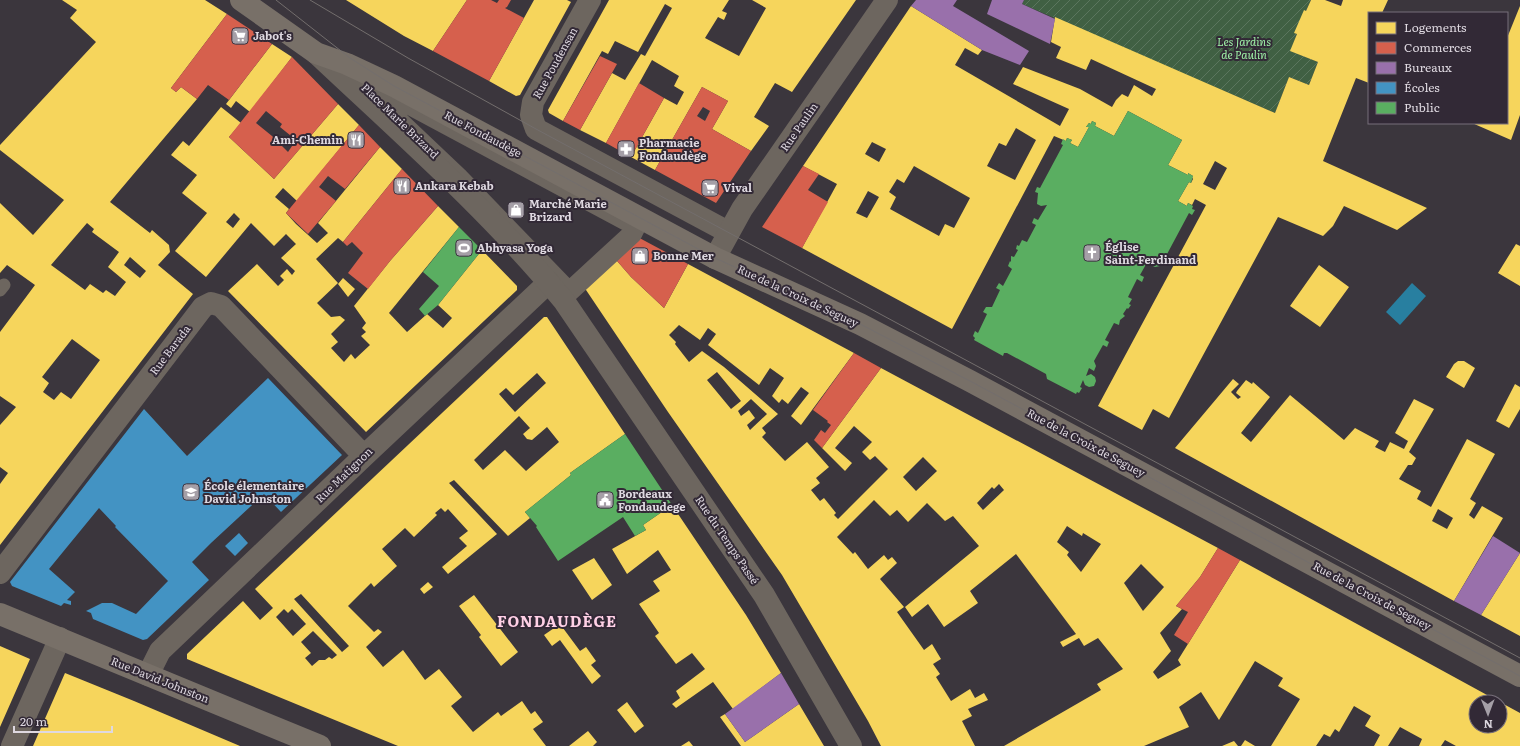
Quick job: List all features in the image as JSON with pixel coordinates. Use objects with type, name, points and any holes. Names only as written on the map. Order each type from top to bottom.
[{"type":"main road","name":"Rue Fondaudège","points":[[241,0],[316,53],[347,64],[394,86],[646,222]]},
{"type":"main road","name":"Rue de la Croix de Seguey","points":[[646,222],[715,258],[860,324],[963,377],[1520,676]]},
{"type":"main road","name":"Rue David Johnston","points":[[0,614],[320,746]]},
{"type":"street","name":"Rue Poudensan","points":[[590,0],[533,102],[531,115],[536,129],[728,232]]},
{"type":"street","name":"Rue Paulin","points":[[715,258],[728,232],[887,0]]},
{"type":"street","name":"Rue Fondaudège","points":[[316,53],[452,182],[552,280]]},
{"type":"street","name":"Place Marie Brizard","points":[[360,81],[371,84],[636,226],[632,234],[570,292],[552,280],[458,177],[363,87],[360,81]]},
{"type":"street","name":"Rue Matignon","points":[[148,675],[160,652],[364,456],[552,280]]},
{"type":"street","name":"Rue du Temps Passé","points":[[552,280],[564,301],[764,595],[851,746]]},
{"type":"street","name":"Rue Barada","points":[[0,573],[203,307],[211,303],[221,306],[364,456]]},
{"type":"street","points":[[12,746],[60,638]]},
{"type":"green space","name":"Les Jardins de Paulin","points":[[1024,0],[1311,0],[1306,11],[1304,11],[1295,33],[1297,34],[1291,51],[1318,62],[1309,85],[1289,77],[1275,113],[1022,4]]},
{"type":"water","points":[[1412,283],[1426,296],[1400,325],[1386,312]]},
{"type":"building: Logements","points":[[62,0],[205,0],[227,14],[171,88],[176,92],[181,87],[197,99],[110,202],[150,233],[152,230],[169,245],[170,252],[158,265],[193,294],[0,545],[0,484],[8,473],[0,467],[0,425],[16,407],[0,396],[0,332],[35,285],[7,265],[0,273],[0,203],[33,235],[64,200],[0,150],[0,145],[96,42],[70,18],[77,10]],"holes":[[[87,223],[94,229],[92,232],[119,252],[108,267],[126,282],[115,296],[106,290],[103,293],[90,284],[85,290],[51,265]],[[130,257],[146,271],[140,278],[124,265]],[[72,339],[100,360],[71,399],[61,392],[54,400],[43,392],[49,383],[42,377]]]},
{"type":"building: Logements","points":[[346,0],[467,0],[433,51],[404,36]]},
{"type":"building: Logements","points":[[534,0],[567,0],[571,2],[520,95],[516,96],[489,81]]},
{"type":"building: Logements","points":[[609,0],[729,0],[722,11],[727,13],[724,20],[718,17],[705,38],[739,56],[766,8],[752,0],[856,0],[792,92],[775,83],[754,117],[769,126],[751,151],[712,129],[728,101],[702,87],[655,170],[631,157],[664,98],[677,105],[684,92],[674,86],[679,76],[652,60],[606,143],[580,130],[612,73],[625,80],[641,54],[645,56],[672,8],[665,4],[638,52],[615,41],[608,54],[602,51],[563,121],[549,113],[548,110]]},
{"type":"building: Logements","points":[[1311,0],[1325,0],[1341,6],[1343,0],[1388,0],[1382,12],[1368,12],[1368,83],[1356,78],[1323,161],[1427,208],[1397,230],[1344,206],[1333,226],[1323,236],[1278,217],[1169,418],[1153,409],[1142,430],[1098,406],[1206,205],[1195,199],[1192,205],[1188,203],[1187,206],[1178,201],[1189,182],[1191,183],[1193,179],[1193,176],[1188,173],[1188,175],[1168,165],[1182,140],[1128,111],[1114,136],[1095,126],[1096,123],[1092,121],[1091,124],[1089,123],[1086,127],[1089,127],[1078,147],[1070,143],[1072,140],[1067,138],[1066,141],[1054,136],[952,329],[802,248],[837,184],[803,166],[911,6],[982,50],[978,55],[965,48],[955,65],[1060,126],[1069,109],[1013,84],[1023,67],[1080,89],[1112,107],[1122,94],[1128,97],[1134,85],[1152,96],[1156,89],[1091,59],[1086,70],[1056,58],[1061,47],[1051,42],[1055,17],[1275,113],[1289,77],[1309,85],[1318,62],[1290,51],[1297,34],[1294,33],[1304,10],[1306,11]],"holes":[[[1016,128],[1036,140],[1015,180],[987,166],[999,143],[1006,146]],[[872,142],[886,149],[879,162],[865,154]],[[1215,161],[1227,168],[1215,190],[1203,184]],[[914,166],[970,198],[954,228],[945,224],[939,236],[890,209],[896,197],[889,192],[897,179],[904,183]],[[868,191],[879,197],[867,218],[856,213]]]},
{"type":"building: Logements","points":[[1520,6],[1520,115],[1511,140],[1474,124],[1508,124],[1508,36]]},
{"type":"building: Logements","points":[[272,44],[292,57],[250,112],[236,101],[231,108],[226,104]]},
{"type":"building: Logements","points":[[338,104],[359,125],[297,201],[283,188],[275,197],[289,209],[286,213],[296,224],[317,243],[328,233],[318,223],[380,147],[402,169],[343,242],[338,238],[316,259],[338,283],[317,303],[331,317],[340,316],[345,320],[331,334],[338,342],[331,348],[344,362],[351,354],[355,359],[370,345],[361,336],[366,332],[362,328],[366,323],[354,306],[390,261],[438,206],[459,227],[389,313],[407,332],[427,314],[443,328],[452,318],[438,305],[482,250],[517,286],[517,290],[366,432],[228,291],[257,264],[278,286],[284,280],[280,276],[287,269],[292,275],[295,271],[281,258],[296,244],[286,234],[274,246],[251,223],[206,277],[175,251],[207,213],[182,193],[197,175],[171,155],[183,141],[189,146],[221,107],[241,123],[229,137],[274,179]],"holes":[[[234,213],[240,219],[233,228],[226,222]]]},
{"type":"building: Logements","points":[[1516,244],[1520,246],[1520,286],[1498,273]]},
{"type":"building: Logements","points":[[611,254],[631,277],[664,308],[688,264],[854,353],[801,425],[791,416],[809,393],[801,387],[788,404],[782,399],[779,403],[772,396],[784,378],[770,368],[759,385],[708,345],[716,334],[708,328],[700,340],[679,325],[669,335],[676,342],[675,344],[689,362],[702,351],[724,367],[778,414],[762,428],[766,433],[762,437],[785,461],[807,442],[829,467],[816,478],[820,483],[811,490],[820,501],[824,498],[836,513],[834,515],[838,519],[888,469],[875,456],[870,460],[862,452],[872,442],[854,426],[835,448],[852,463],[845,471],[822,448],[881,368],[1218,548],[1200,577],[1176,606],[1182,609],[1160,633],[1171,651],[1153,672],[1158,679],[1181,665],[1178,660],[1240,560],[1485,694],[1468,694],[1468,734],[1508,734],[1508,706],[1520,713],[1520,746],[1456,746],[1445,740],[1441,746],[1419,746],[1422,739],[1400,727],[1388,746],[1374,746],[1380,735],[1365,726],[1371,716],[1354,706],[1339,732],[1335,729],[1330,737],[1324,734],[1316,746],[1271,746],[1300,699],[1278,686],[1283,678],[1255,661],[1219,720],[1201,692],[1179,707],[1189,727],[1144,746],[1004,746],[1101,690],[1097,684],[1123,669],[1098,638],[1084,646],[1079,638],[1063,647],[1060,642],[1076,634],[1016,554],[970,591],[978,603],[944,627],[928,604],[912,617],[905,607],[979,546],[953,516],[945,521],[927,503],[908,522],[897,510],[890,516],[874,500],[837,537],[853,554],[855,552],[868,569],[884,555],[888,560],[892,557],[897,563],[880,579],[904,607],[897,612],[924,650],[932,644],[941,659],[933,664],[940,674],[936,677],[951,701],[970,689],[975,698],[984,693],[988,700],[968,709],[972,716],[962,721],[975,746],[881,746],[868,721],[782,575],[668,412],[582,284]],"holes":[[[717,372],[741,401],[731,409],[707,380]],[[751,399],[767,414],[750,430],[747,425],[755,418],[749,410],[741,416],[738,411]],[[923,457],[937,471],[916,491],[903,477]],[[999,484],[1004,490],[983,510],[977,503],[992,487],[994,489]],[[1067,526],[1082,536],[1083,533],[1101,544],[1081,572],[1067,555],[1069,552],[1057,542]],[[1141,564],[1164,587],[1143,611],[1124,583]]]},
{"type":"building: Logements","points":[[1319,265],[1349,287],[1320,327],[1290,306]]},
{"type":"building: Logements","points":[[343,278],[355,289],[348,297],[338,284]]},
{"type":"building: Logements","points":[[544,317],[547,317],[625,434],[570,473],[571,475],[525,512],[530,518],[508,536],[454,480],[449,483],[497,534],[448,574],[442,567],[467,546],[459,538],[468,531],[448,509],[445,512],[441,508],[435,513],[437,515],[414,537],[405,528],[382,549],[397,566],[374,587],[371,583],[348,606],[374,632],[378,629],[382,632],[366,647],[383,667],[403,650],[425,680],[439,669],[462,697],[451,706],[473,732],[498,712],[501,716],[522,701],[531,714],[535,711],[543,722],[533,729],[546,746],[398,746],[187,659],[187,654],[243,601],[260,620],[273,608],[255,589]],"holes":[[[537,373],[546,383],[515,412],[499,394],[506,388],[513,395]],[[519,416],[530,428],[523,434],[527,439],[532,440],[547,427],[559,442],[526,471],[505,450],[483,470],[474,460]],[[301,594],[349,646],[342,652],[294,599]],[[284,609],[288,613],[292,609],[306,624],[293,636],[276,617]],[[313,631],[337,655],[332,659],[329,657],[325,660],[319,660],[312,666],[305,658],[311,653],[301,642]]]},
{"type":"building: Logements","points":[[1458,361],[1464,361],[1475,368],[1464,388],[1446,377],[1454,364]]},
{"type":"building: Logements","points":[[1233,379],[1239,384],[1231,392],[1238,399],[1241,397],[1236,393],[1246,380],[1252,384],[1253,382],[1270,397],[1241,433],[1251,442],[1290,395],[1344,440],[1355,428],[1379,441],[1375,447],[1385,452],[1390,442],[1404,449],[1408,441],[1395,433],[1414,399],[1434,409],[1409,452],[1416,458],[1412,465],[1408,465],[1399,479],[1421,491],[1417,499],[1431,507],[1467,439],[1495,454],[1470,499],[1476,503],[1469,515],[1474,519],[1482,506],[1503,518],[1454,601],[1175,448]],"holes":[[[1438,509],[1453,518],[1447,529],[1432,521]]]},
{"type":"building: Logements","points":[[1515,384],[1520,387],[1520,409],[1509,428],[1496,421]]},
{"type":"building: Logements","points":[[672,505],[746,615],[781,673],[733,709],[713,682],[676,708],[672,704],[680,698],[676,691],[705,669],[692,653],[676,664],[655,636],[659,633],[639,604],[660,591],[653,581],[671,570],[658,550],[627,574],[612,549],[646,530],[643,525]]},
{"type":"building: Logements","points":[[1520,553],[1520,636],[1481,615]]},
{"type":"building: Logements","points":[[594,558],[612,585],[592,600],[572,570]]},
{"type":"building: Logements","points":[[428,582],[433,587],[424,594],[420,589]]},
{"type":"building: Logements","points":[[474,595],[518,652],[501,666],[479,637],[481,635],[459,606]]},
{"type":"building: Logements","points":[[560,624],[580,651],[586,647],[596,661],[591,665],[601,676],[592,684],[560,640],[552,646],[544,635]]},
{"type":"building: Logements","points":[[0,646],[30,659],[0,727]]},
{"type":"building: Logements","points":[[65,673],[134,701],[240,746],[33,746]]},
{"type":"building: Logements","points":[[627,702],[644,726],[635,733],[617,710]]},
{"type":"building: Logements","points":[[799,704],[824,746],[741,746],[720,717],[725,714],[745,742]]},
{"type":"building: Logements","points":[[588,731],[597,742],[593,746],[569,746]]},
{"type":"building: Logements","points":[[1245,740],[1255,746],[1241,746]]},
{"type":"building: Logements","points":[[689,741],[693,746],[681,746]]},
{"type":"building: Logements","points":[[1234,741],[1238,746],[1222,746]]},
{"type":"building: Commerces","points":[[467,0],[491,0],[497,3],[499,0],[511,0],[505,8],[524,18],[489,81],[433,51]]},
{"type":"building: Commerces","points":[[227,14],[272,44],[229,100],[208,85],[197,99],[181,87],[176,92],[171,88]]},
{"type":"building: Commerces","points":[[600,56],[617,64],[580,130],[563,121]]},
{"type":"building: Commerces","points":[[292,57],[338,104],[274,179],[229,137]],"holes":[[[266,111],[282,124],[280,127],[296,140],[288,152],[256,123]]]},
{"type":"building: Commerces","points":[[639,83],[664,98],[631,157],[606,143]]},
{"type":"building: Commerces","points":[[702,87],[728,101],[712,129],[751,151],[716,203],[655,170]],"holes":[[[703,107],[710,111],[705,121],[697,116]]]},
{"type":"building: Commerces","points":[[359,125],[380,147],[345,189],[328,176],[319,187],[336,201],[308,234],[286,213]]},
{"type":"building: Commerces","points":[[803,166],[819,174],[808,190],[828,202],[802,248],[762,227]]},
{"type":"building: Commerces","points":[[402,169],[438,206],[390,261],[368,289],[348,273],[363,253],[352,242],[347,246],[343,242]]},
{"type":"building: Commerces","points":[[632,234],[688,264],[664,308],[631,277],[611,254]]},
{"type":"building: Commerces","points":[[854,353],[881,368],[822,448],[814,440],[821,430],[825,433],[831,425],[813,410]]},
{"type":"building: Commerces","points":[[1218,548],[1240,560],[1188,644],[1174,635],[1188,612],[1176,606],[1200,577]]},
{"type":"building: Bureaux","points":[[916,0],[957,0],[953,6],[1029,51],[1020,65],[982,50],[911,6]]},
{"type":"building: Bureaux","points":[[992,0],[1024,0],[1022,4],[1055,19],[1050,44],[987,14]]},
{"type":"building: Bureaux","points":[[1493,536],[1520,553],[1481,615],[1454,601]]},
{"type":"building: Bureaux","points":[[781,673],[799,704],[745,742],[725,714]]},
{"type":"building: Écoles","name":"École élementaire David Johnston","points":[[268,378],[342,455],[281,512],[264,494],[211,543],[192,562],[209,580],[147,639],[143,640],[93,619],[91,613],[86,611],[102,603],[112,603],[136,614],[168,581],[115,527],[116,526],[99,508],[49,569],[75,592],[67,600],[71,601],[71,605],[64,603],[61,606],[12,586],[10,582],[144,409],[187,456]]},
{"type":"building: Écoles","points":[[239,533],[248,543],[235,556],[225,546]]},
{"type":"building: Public","name":"Église Saint-Ferdinand","points":[[1128,111],[1182,140],[1168,165],[1193,176],[1191,183],[1189,182],[1178,201],[1187,206],[1188,203],[1193,206],[1192,209],[1195,210],[1192,215],[1189,213],[1166,256],[1169,258],[1166,263],[1164,261],[1160,266],[1155,267],[1151,265],[1149,259],[1140,275],[1144,277],[1142,282],[1137,279],[1128,297],[1132,299],[1129,304],[1131,305],[1123,314],[1125,316],[1120,320],[1119,325],[1114,323],[1105,340],[1109,342],[1107,347],[1103,345],[1094,361],[1096,366],[1094,371],[1089,368],[1086,376],[1091,374],[1095,377],[1096,381],[1094,386],[1089,387],[1085,385],[1083,380],[1080,387],[1082,388],[1079,393],[1077,392],[1076,394],[1047,379],[1046,374],[1007,353],[1004,353],[1003,356],[974,340],[975,338],[973,336],[975,331],[978,333],[987,314],[983,312],[986,307],[992,307],[1000,290],[996,288],[999,283],[1003,286],[1012,269],[1008,266],[1010,261],[1011,262],[1011,256],[1014,257],[1018,250],[1016,249],[1017,245],[1019,246],[1022,240],[1027,242],[1036,225],[1032,223],[1034,218],[1038,220],[1047,205],[1041,206],[1037,204],[1038,193],[1035,192],[1037,187],[1040,188],[1063,145],[1061,144],[1063,139],[1066,141],[1067,138],[1072,140],[1070,143],[1078,147],[1089,127],[1086,127],[1089,123],[1091,124],[1092,121],[1096,123],[1095,126],[1114,136]]},
{"type":"building: Public","points":[[459,227],[482,250],[438,305],[425,316],[419,309],[439,286],[423,272]]},
{"type":"building: Public","name":"Bordeaux Fondaudege","points":[[625,434],[672,505],[643,525],[646,530],[635,536],[623,517],[558,561],[536,527],[537,526],[525,512],[571,475],[570,473]]},
{"type":"tram line","points":[[276,0],[350,58],[394,86],[715,258],[860,324],[970,381],[1520,676]]},
{"type":"tram line","points":[[310,0],[408,58],[536,129],[1520,658]]},
{"type":"place","name":"Jabot's","points":[[240,36]]},
{"type":"place","name":"Ami-Chemin","points":[[356,140]]},
{"type":"place","name":"Pharmacie Fondaudège","points":[[626,149]]},
{"type":"place","name":"Ankara Kebab","points":[[402,186]]},
{"type":"place","name":"Vival","points":[[710,188]]},
{"type":"place","name":"Marché Marie Brizard","points":[[516,210]]},
{"type":"place","name":"Abhyasa Yoga","points":[[464,248]]},
{"type":"place","name":"Église Saint-Ferdinand","points":[[1092,253]]},
{"type":"place","name":"Bonne Mer","points":[[640,256]]},
{"type":"place","name":"École élementaire David Johnston","points":[[191,492]]},
{"type":"place","name":"Bordeaux Fondaudege","points":[[605,500]]},
{"type":"district","name":"FONDAUDÈGE","points":[[557,622]]}]
